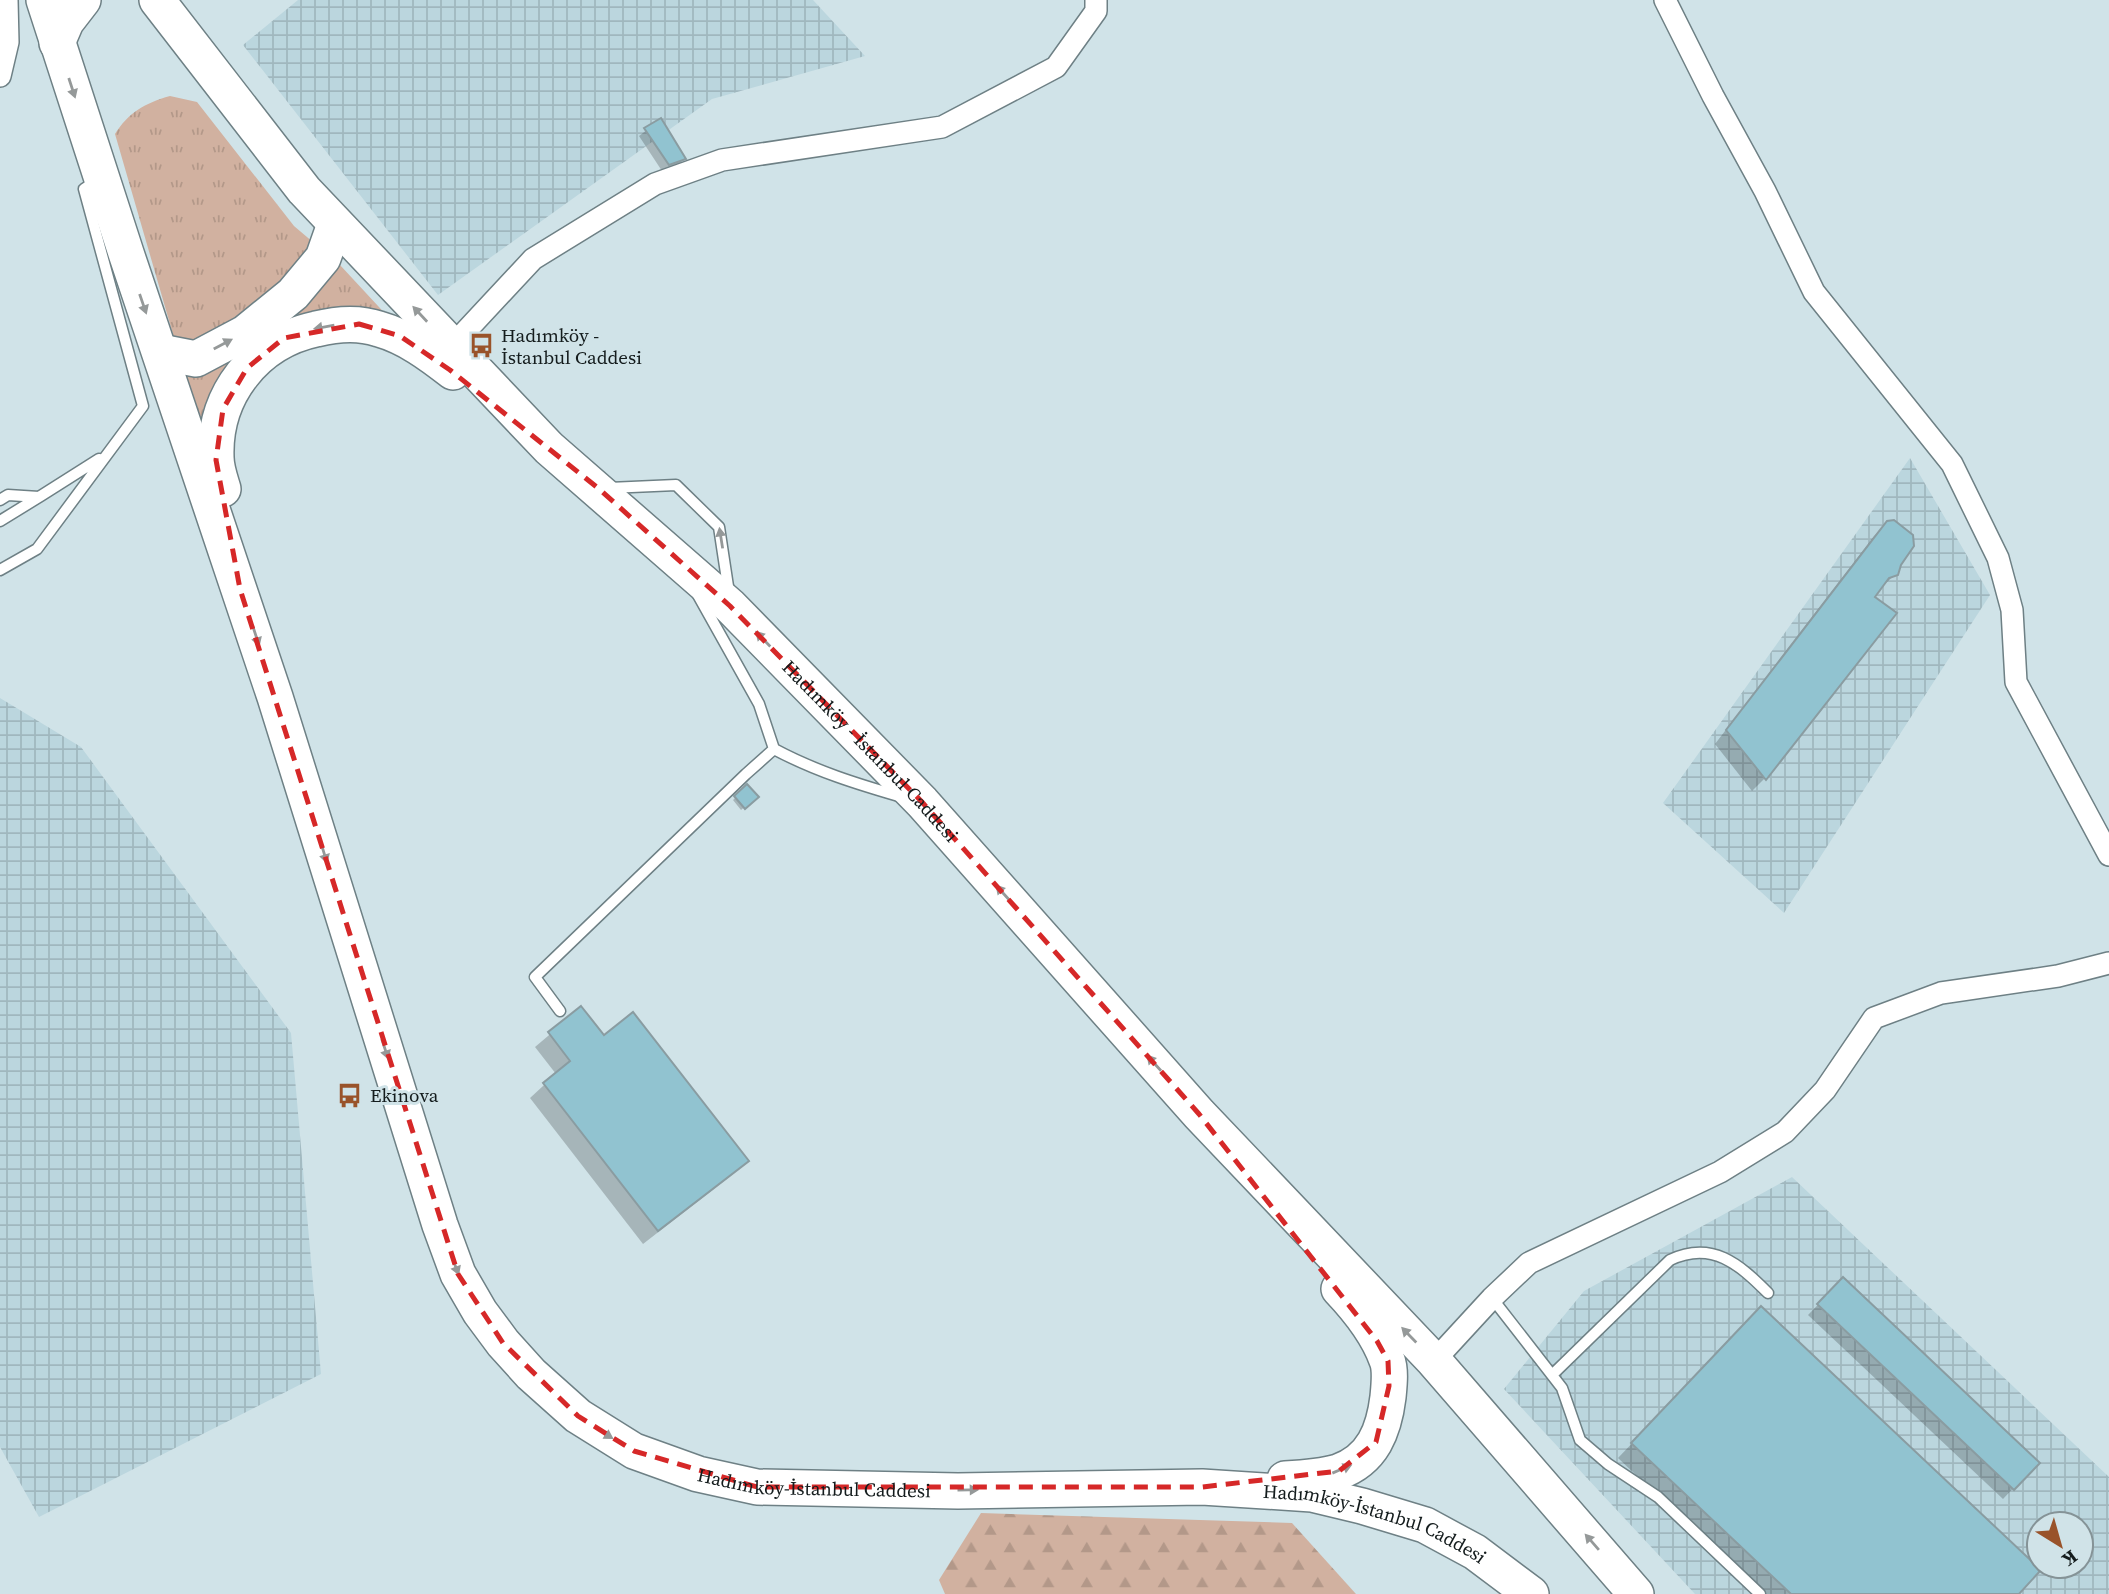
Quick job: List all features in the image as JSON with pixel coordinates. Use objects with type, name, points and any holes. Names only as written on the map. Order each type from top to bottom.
[{"type":"main road","points":[[44,0],[101,178],[240,589]]},
{"type":"main road","points":[[57,43],[66,22],[83,0]]},
{"type":"main road","name":"Hadımköy - İstanbul Caddesi","points":[[157,0],[304,190],[335,224],[549,448],[676,556],[730,606],[922,802],[1199,1114]]},
{"type":"main road","points":[[160,352],[196,359],[245,333],[301,285],[323,258],[335,224]]},
{"type":"main road","points":[[240,589],[236,542],[216,460],[217,435],[223,409],[247,368],[264,351],[284,338],[322,327],[349,325],[379,328],[400,336],[450,370],[549,448]]},
{"type":"main road","name":"Hadımköy-İstanbul Caddesi","points":[[240,589],[458,1274],[480,1312],[503,1343],[531,1374],[578,1416],[634,1451],[698,1474],[757,1487],[958,1491],[1202,1487],[1312,1494],[1425,1525],[1475,1552],[1531,1594]]},
{"type":"main road","points":[[1199,1114],[1434,1362],[1636,1594]]},
{"type":"main road","points":[[1199,1114],[1290,1234],[1345,1295],[1363,1320],[1388,1361],[1389,1386],[1381,1433],[1368,1451],[1350,1466],[1319,1476],[1202,1487]]},
{"type":"street","points":[[0,76],[8,42],[7,0]]},
{"type":"street","points":[[451,347],[533,260],[655,184],[722,160],[942,127],[1056,67],[1096,10],[1096,0]]},
{"type":"street","points":[[1665,0],[1765,191],[1814,292],[1952,464],[1998,558],[2012,610],[2016,682],[2109,855]]},
{"type":"street","points":[[1434,1362],[1492,1298],[1529,1263],[1720,1172],[1785,1132],[1825,1090],[1874,1018],[1941,993],[2058,976],[2109,963]]},
{"type":"lane","points":[[0,570],[37,549],[143,405],[84,189],[101,178]]},
{"type":"lane","points":[[0,521],[104,456]]},
{"type":"lane","points":[[598,488],[676,485],[719,527],[730,606]]},
{"type":"lane","points":[[0,500],[8,495],[40,497]]},
{"type":"lane","points":[[676,556],[759,704],[774,749],[840,779],[922,802]]},
{"type":"lane","points":[[560,1011],[535,977],[774,749]]},
{"type":"lane","points":[[1552,1375],[1670,1260],[1684,1254],[1705,1252],[1728,1259],[1768,1293]]},
{"type":"lane","points":[[1492,1298],[1562,1388],[1580,1440],[1608,1464],[1658,1497],[1760,1594]]},
{"type":"highlighted area","points":[[359,324],[400,336],[450,370],[598,488],[730,606],[922,802],[1199,1114],[1377,1341],[1388,1361],[1389,1386],[1376,1442],[1339,1471],[1202,1487],[757,1487],[634,1451],[578,1416],[503,1343],[458,1274],[240,589],[216,460],[223,409],[247,368],[284,338]]},
{"type":"shaded area","points":[[298,0],[813,0],[865,56],[712,99],[438,295],[243,45]]},
{"type":"shaded area","points":[[1910,458],[1990,595],[1784,913],[1663,803]]},
{"type":"shaded area","points":[[0,698],[81,747],[291,1033],[321,1374],[39,1517],[0,1447]]},
{"type":"shaded area","points":[[1792,1177],[2109,1477],[2109,1594],[1695,1594],[1504,1389],[1584,1291]]},
{"type":"green space","points":[[170,96],[197,102],[294,226],[340,265],[391,320],[302,320],[203,438],[115,134],[138,110]]},
{"type":"green space","points":[[981,1513],[1292,1523],[1356,1594],[945,1594],[939,1580]]},
{"type":"building","points":[[661,118],[686,159],[669,165],[644,128]]},
{"type":"building","points":[[1894,520],[1913,535],[1914,546],[1901,565],[1898,575],[1889,578],[1875,597],[1897,613],[1766,780],[1726,730],[1887,521]]},
{"type":"building","points":[[747,784],[759,797],[745,809],[734,796]]},
{"type":"building","points":[[581,1006],[604,1035],[633,1012],[749,1161],[658,1231],[543,1083],[570,1061],[548,1032]]},
{"type":"building","points":[[1843,1277],[2040,1463],[2014,1490],[1817,1304]]},
{"type":"building","points":[[1761,1306],[2025,1555],[2025,1580],[2032,1580],[2019,1594],[1791,1594],[1631,1443]]},
{"type":"place","name":"Hadımköy - İstanbul Caddesi","points":[[481,346]]},
{"type":"place","name":"Ekinova","points":[[350,1095]]}]
